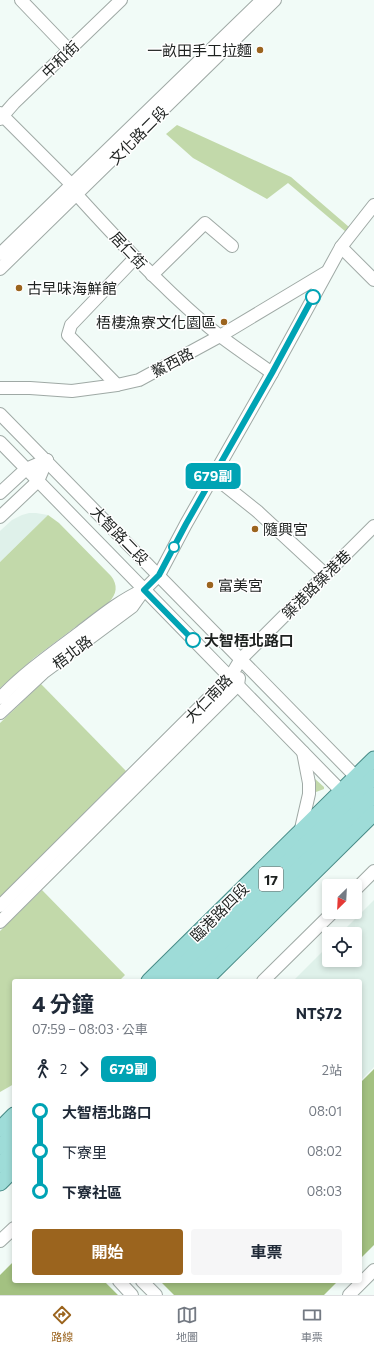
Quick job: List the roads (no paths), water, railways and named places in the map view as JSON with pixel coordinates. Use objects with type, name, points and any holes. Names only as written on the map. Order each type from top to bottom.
[{"type":"main road","name":"臨港路四段","points":[[206,979],[361,809],[374,759]]},
{"type":"main road","name":"臨港路四段","points":[[151,979],[300,833],[361,809]]},
{"type":"main road","name":"臨港路四段","points":[[170,979],[361,809]]},
{"type":"main road","name":"臨港路四段","points":[[188,979],[361,809]]},
{"type":"main road","points":[[0,1183],[6,1165],[7,1140],[12,1122]]},
{"type":"street","points":[[21,0],[69,50]]},
{"type":"street","name":"中和街","points":[[1,116],[121,0]]},
{"type":"street","name":"文化路二段","points":[[0,269],[74,190],[262,0]]},
{"type":"street","name":"文化路二段","points":[[0,254],[74,190],[275,0]]},
{"type":"street","name":"居仁街","points":[[1,116],[74,190],[152,275],[220,336],[272,373]]},
{"type":"street","name":"梧北路","points":[[0,714],[41,675],[132,607],[144,590],[159,575],[341,247],[374,205]]},
{"type":"street","points":[[152,275],[205,223],[232,246]]},
{"type":"street","points":[[341,247],[374,280]]},
{"type":"street","points":[[117,385],[68,335],[71,325],[136,258]]},
{"type":"street","name":"鰲西路","points":[[0,388],[72,390],[117,385],[139,380],[220,336],[326,273]]},
{"type":"street","name":"大智路二段","points":[[0,414],[47,460],[241,659],[367,784]]},
{"type":"street","name":"大智路二段","points":[[0,442],[303,752],[361,809]]},
{"type":"street","points":[[0,493],[26,468],[47,460]]},
{"type":"street","points":[[0,517],[38,481],[47,460]]},
{"type":"street","points":[[213,476],[257,511],[325,574]]},
{"type":"street","name":"築港路築港巷","points":[[241,659],[374,526]]},
{"type":"street","name":"梧北路","points":[[0,698],[17,681],[44,659],[126,598],[144,590]]},
{"type":"street","name":"大仁南路","points":[[0,922],[234,681],[241,659]]},
{"type":"street","name":"大仁南路","points":[[0,906],[234,681]]},
{"type":"street","points":[[300,833],[309,794],[303,752]]},
{"type":"street","points":[[362,883],[374,871]]},
{"type":"street","points":[[265,979],[326,919]]},
{"type":"street","points":[[0,1241],[12,1230]]},
{"type":"street","points":[[362,1282],[374,1270]]},
{"type":"street","points":[[121,1283],[132,1295]]},
{"type":"street","points":[[144,1283],[156,1295]]},
{"type":"street","points":[[349,1295],[361,1283]]},
{"type":"place","name":"一畝田手工拉麵","points":[[260,50]]},
{"type":"place","name":"古早味海鮮館","points":[[19,288]]},
{"type":"place","name":"梧棲漁寮文化園區","points":[[224,322]]},
{"type":"place","name":"隨興宮","points":[[255,529]]},
{"type":"place","name":"富美宮","points":[[210,585]]},
{"type":"place","name":"大智梧北路口","points":[[193,640]]}]
